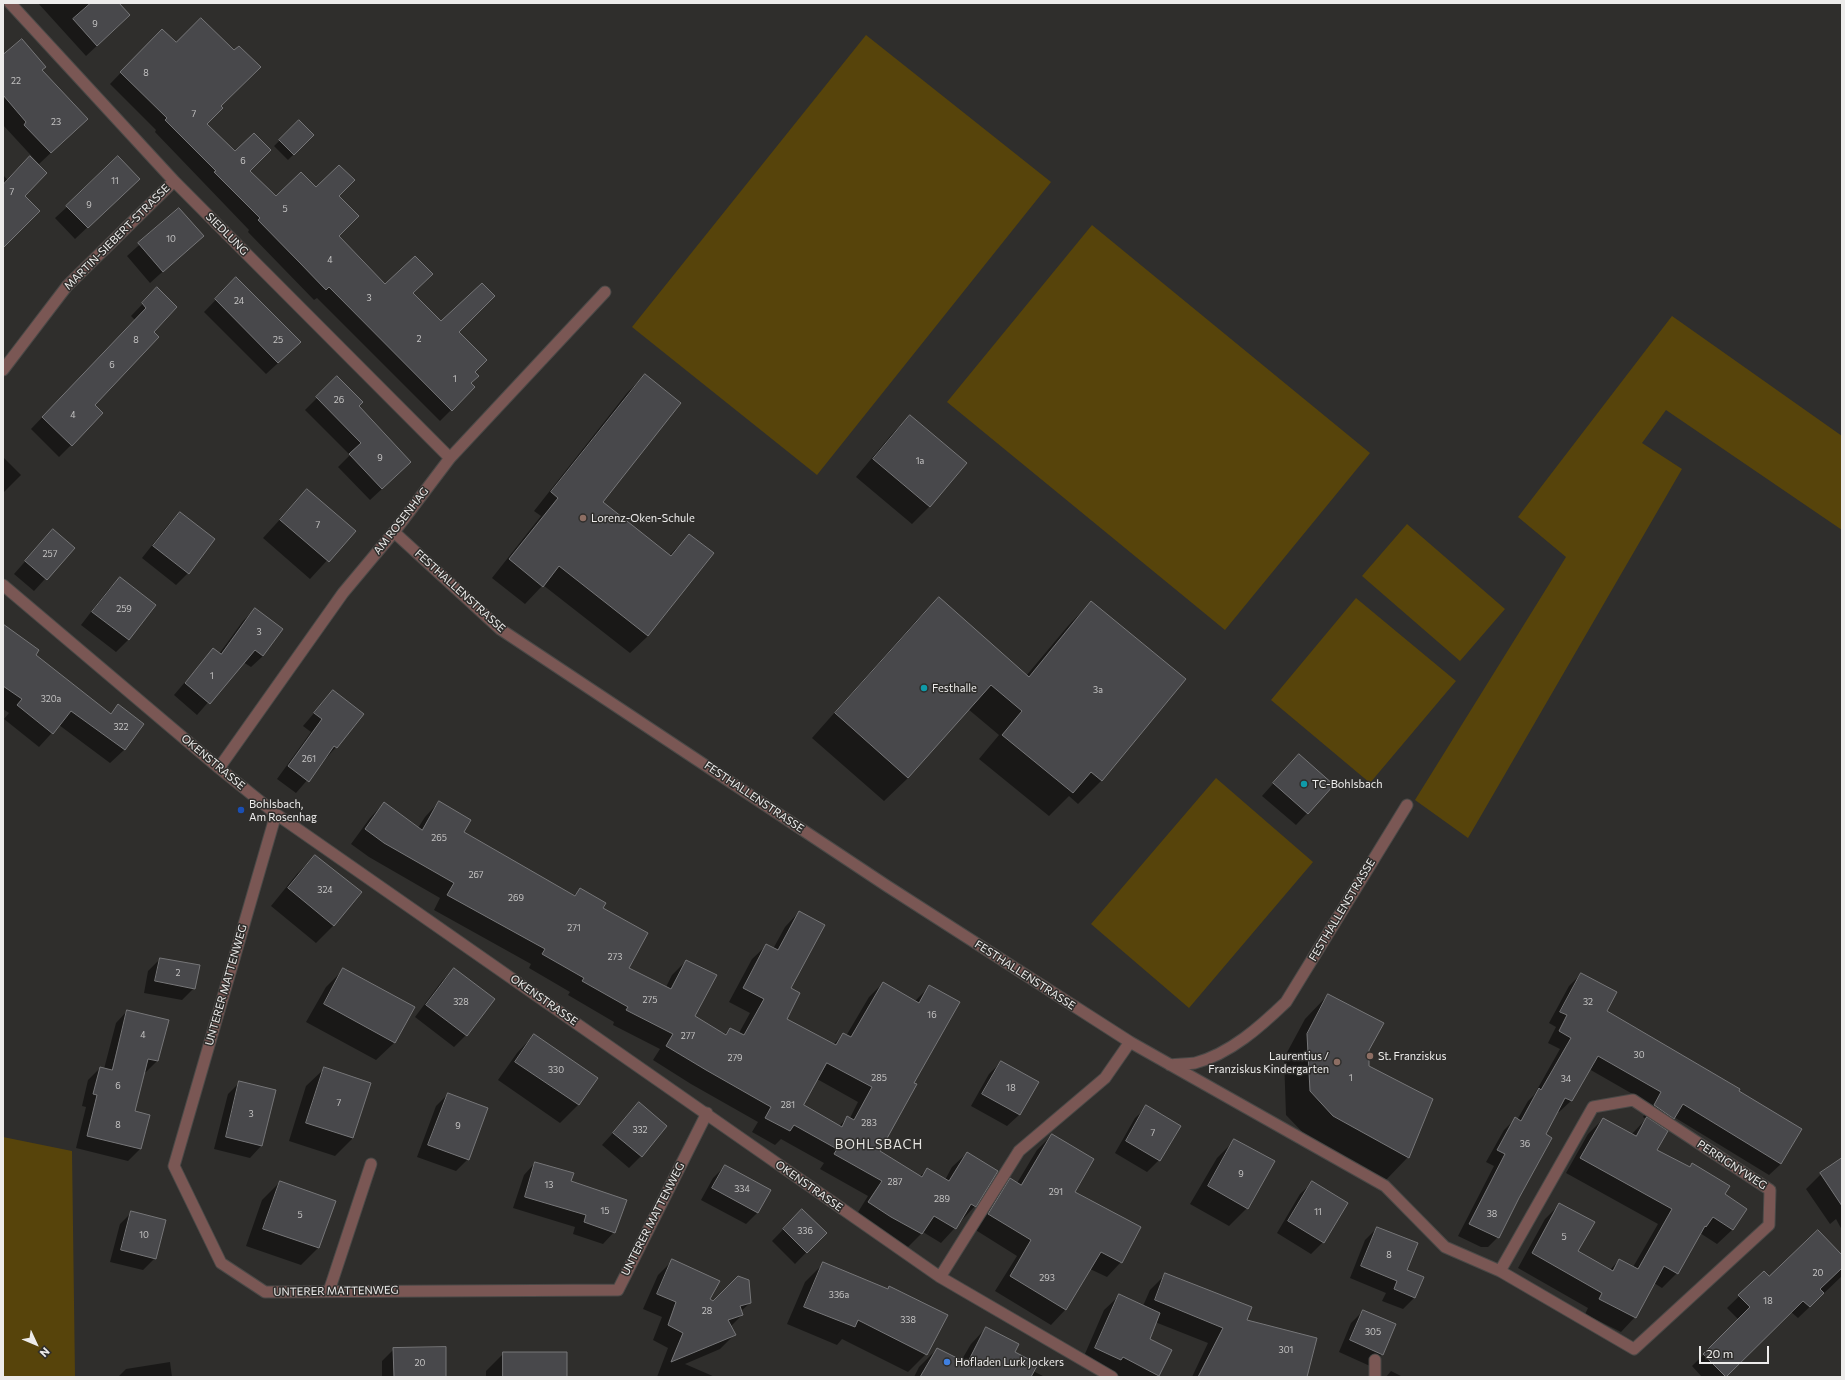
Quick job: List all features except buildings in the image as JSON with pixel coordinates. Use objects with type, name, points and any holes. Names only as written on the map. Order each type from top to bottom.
[{"type":"street","name":"SIEDLUNG","points":[[10,3],[174,180],[450,458]]},
{"type":"street","name":"MARTIN-SIEBERT-STRASSE","points":[[3,370],[66,286],[174,180]]},
{"type":"street","name":"AM ROSENHAG","points":[[219,768],[343,593],[394,532],[450,458],[605,292]]},
{"type":"street","name":"FESTHALLENSTRASSE","points":[[394,532],[500,629],[887,886],[1130,1042],[1384,1186]]},
{"type":"street","name":"OKENSTRASSE","points":[[3,585],[219,768],[276,814],[940,1277],[1112,1377]]},
{"type":"street","name":"FESTHALLENSTRASSE","points":[[1170,1065],[1195,1062],[1217,1053],[1237,1042],[1262,1025],[1286,1002],[1407,805]]},
{"type":"street","name":"UNTERER MATTENWEG","points":[[276,814],[174,1166],[221,1263],[265,1292],[618,1290],[707,1114]]},
{"type":"street","points":[[940,1277],[1019,1151],[1105,1078],[1130,1042]]},
{"type":"street","name":"PERRIGNYWEG","points":[[1384,1186],[1445,1247],[1500,1271],[1634,1349],[1769,1225],[1770,1190],[1634,1100],[1593,1108],[1500,1271]]},
{"type":"street","points":[[329,1291],[371,1164]]},
{"type":"street","points":[[1375,1360],[1375,1377]]},
{"type":"shaded area","points":[[866,35],[1051,182],[817,475],[632,327]]},
{"type":"shaded area","points":[[1092,225],[1370,453],[1225,630],[947,402]]},
{"type":"shaded area","points":[[1672,316],[1842,436],[1842,530],[1666,410],[1642,443],[1682,469],[1468,838],[1415,800],[1566,557],[1518,517]]},
{"type":"shaded area","points":[[1407,524],[1505,609],[1460,661],[1362,576]]},
{"type":"shaded area","points":[[1356,598],[1456,681],[1370,783],[1271,700]]},
{"type":"shaded area","points":[[1216,778],[1313,862],[1189,1008],[1091,924]]},
{"type":"shaded area","points":[[3,1137],[72,1151],[75,1377],[3,1377]]},
{"type":"place","name":"Lorenz-Oken-Schule","points":[[583,518]]},
{"type":"place","name":"Festhalle","points":[[924,688]]},
{"type":"place","name":"TC-Bohlsbach","points":[[1304,784]]},
{"type":"place","name":"Bohlsbach, Am Rosenhag","points":[[241,810]]},
{"type":"place","name":"St. Franziskus","points":[[1370,1056]]},
{"type":"place","name":"Laurentius / Franziskus Kindergarten","points":[[1337,1062]]},
{"type":"place","name":"Hofladen Lurk Jockers","points":[[947,1362]]},
{"type":"district","name":"BOHLSBACH","points":[[879,1145]]}]
